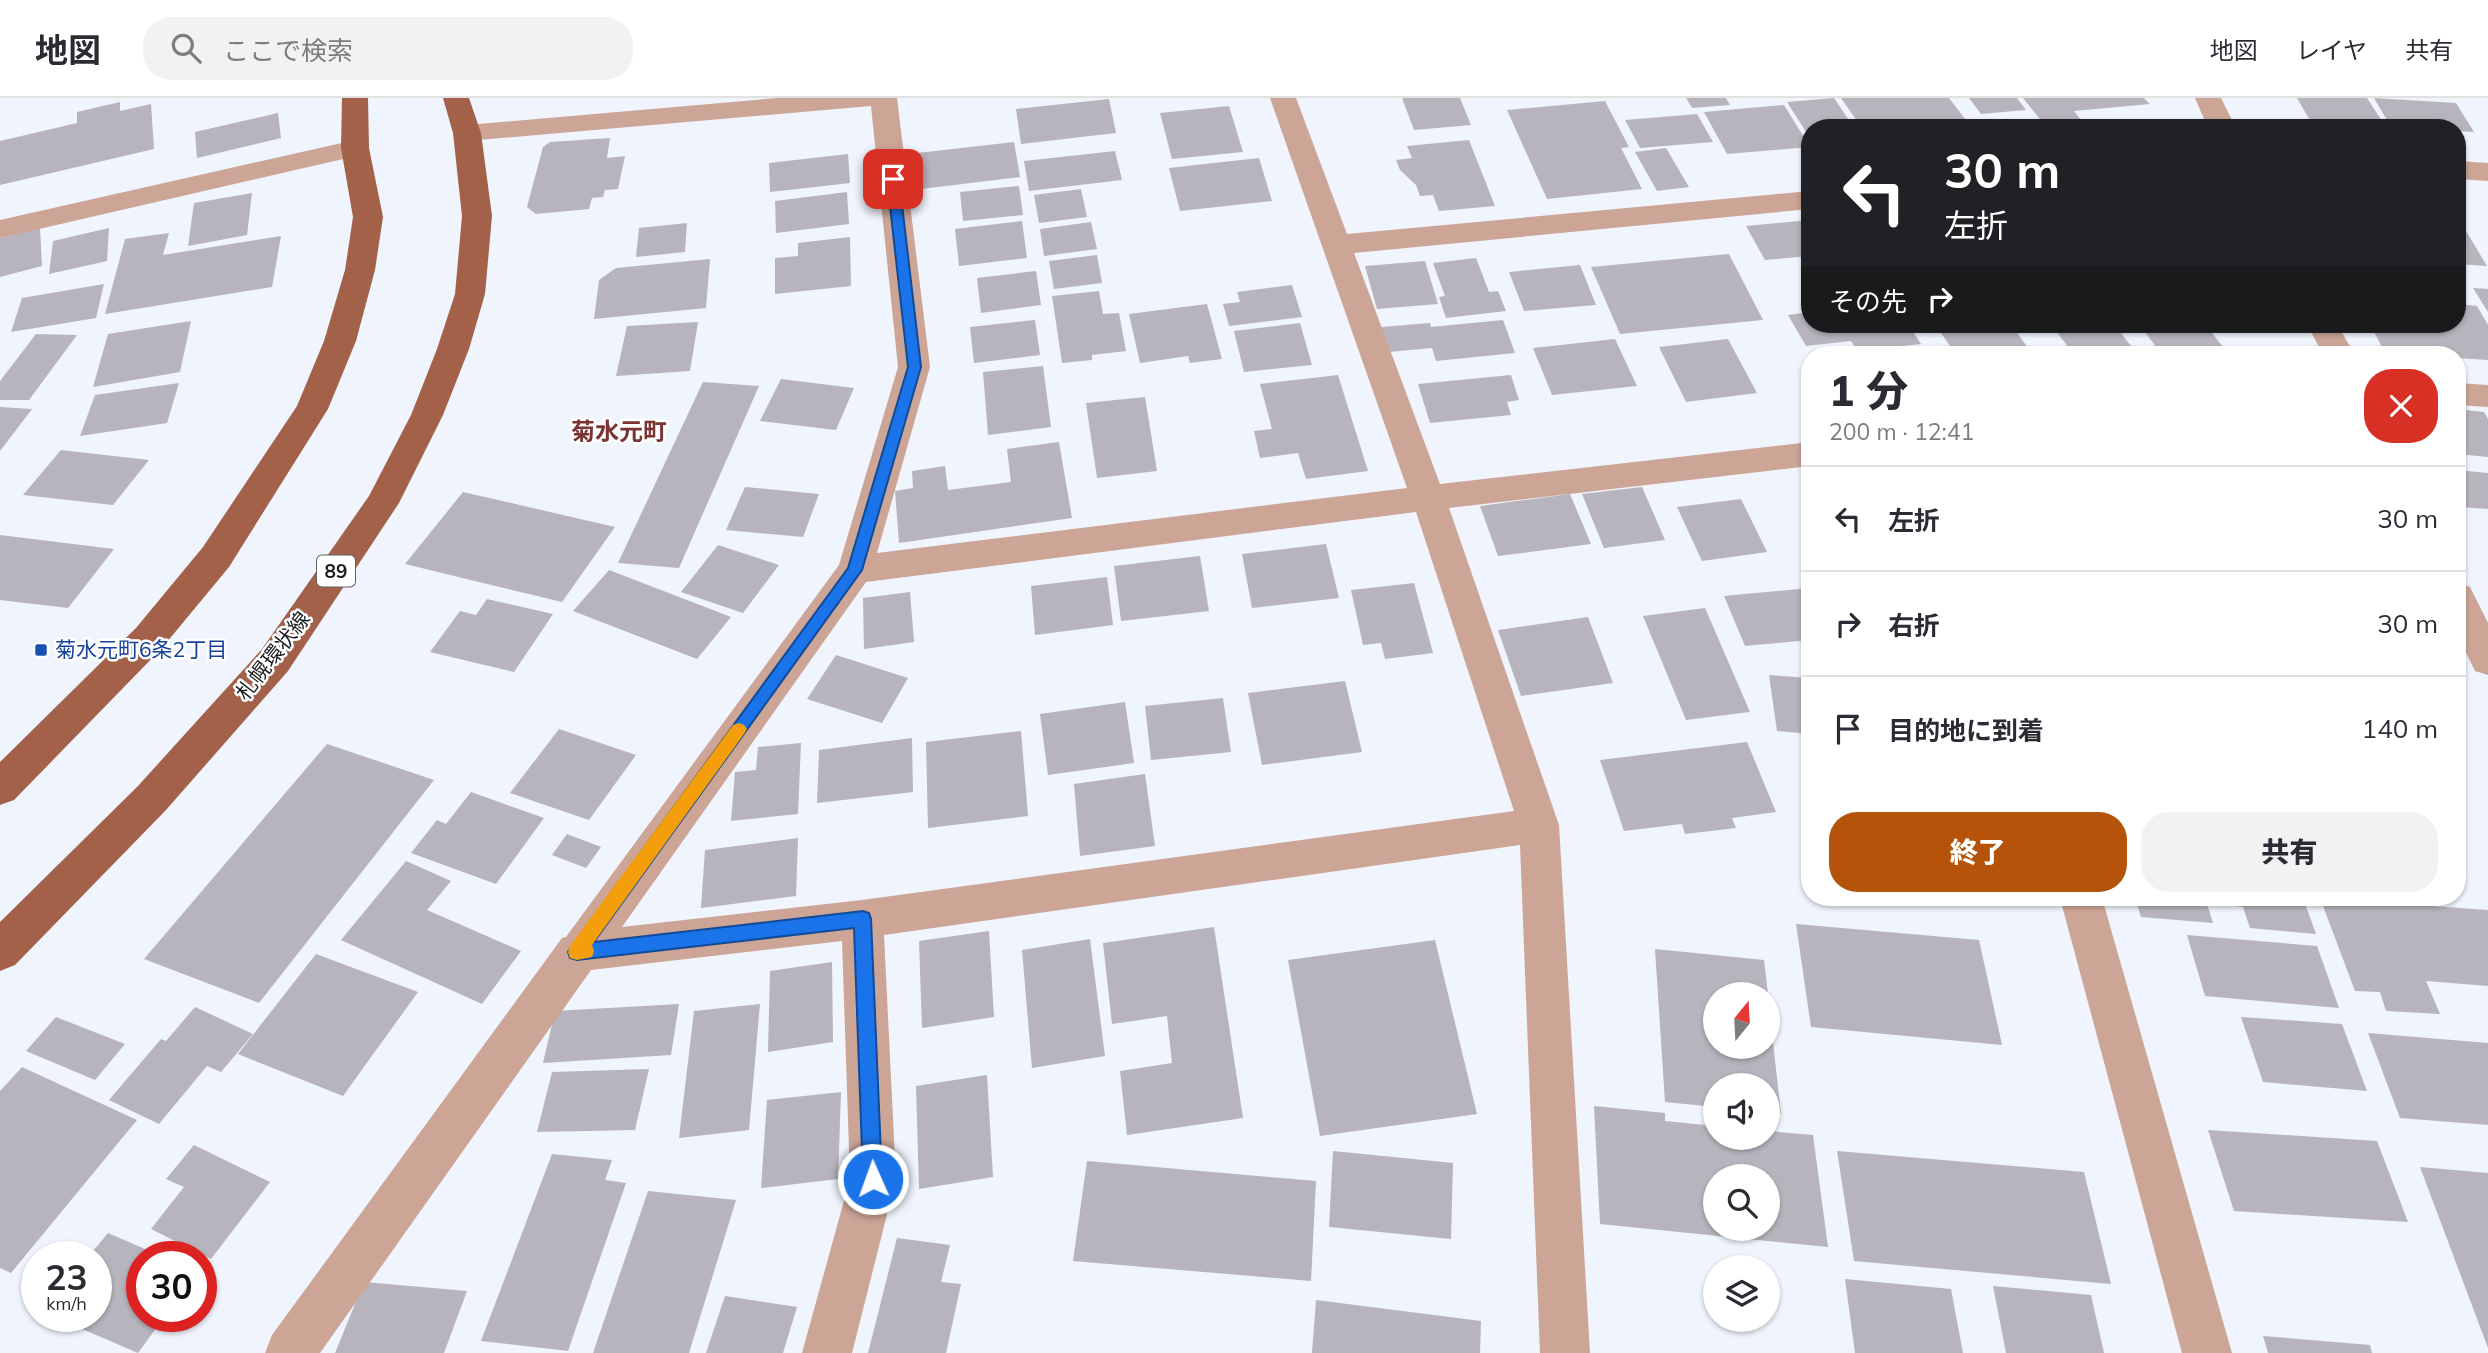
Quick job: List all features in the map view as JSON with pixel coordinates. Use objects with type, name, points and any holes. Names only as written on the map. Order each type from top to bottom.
[{"type":"main road","points":[[0,788],[149,638],[216,557],[312,409],[340,341],[360,270],[368,217],[355,148],[355,98]]},
{"type":"main road","name":"札幌環状線","points":[[0,951],[152,798],[275,660],[382,503],[427,415],[453,349],[470,294],[477,216],[467,133],[456,98]]},
{"type":"street","points":[[467,133],[871,98]]},
{"type":"street","points":[[290,1353],[855,570],[914,367],[884,98]]},
{"type":"street","points":[[1283,98],[1428,498],[1539,825],[1565,1353]]},
{"type":"street","points":[[2208,98],[2218,119]]},
{"type":"street","points":[[0,229],[355,148]]},
{"type":"street","points":[[2466,171],[2488,172]]},
{"type":"street","points":[[1337,245],[1801,201]]},
{"type":"street","points":[[2466,395],[2488,396]]},
{"type":"street","points":[[855,570],[1428,498],[1801,455]]},
{"type":"street","points":[[2466,615],[2488,660]]},
{"type":"street","points":[[577,952],[863,919],[1539,825]]},
{"type":"street","points":[[2083,906],[2207,1353]]},
{"type":"street","points":[[827,1353],[873,1179],[863,919]]},
{"type":"building","points":[[1402,98],[1460,98],[1471,125],[1414,130]]},
{"type":"building","points":[[1686,98],[1726,98],[1730,105],[1692,108]]},
{"type":"building","points":[[1834,98],[1848,119],[1801,119],[1801,124],[1787,102]]},
{"type":"building","points":[[1841,98],[1949,98],[1965,119],[1856,119]]},
{"type":"building","points":[[1969,98],[2017,98],[2026,110],[1981,114]]},
{"type":"building","points":[[2023,98],[2144,98],[2150,104],[2074,111],[2080,119],[2040,119]]},
{"type":"building","points":[[2297,98],[2367,98],[2381,119],[2309,119]]},
{"type":"building","points":[[2374,98],[2456,103],[2466,119],[2386,119]]},
{"type":"building","points":[[1109,99],[1116,133],[1021,144],[1016,109]]},
{"type":"building","points":[[1605,101],[1629,147],[1621,148],[1642,189],[1547,199],[1507,110]]},
{"type":"building","points":[[120,102],[120,111],[151,104],[154,149],[0,185],[0,141],[77,123],[77,112]]},
{"type":"building","points":[[1784,105],[1801,132],[1801,148],[1727,154],[1704,112]]},
{"type":"building","points":[[1229,106],[1243,152],[1172,159],[1160,113]]},
{"type":"building","points":[[278,113],[281,138],[197,158],[195,132]]},
{"type":"building","points":[[1697,114],[1713,142],[1640,148],[1625,120]]},
{"type":"building","points":[[2466,119],[2474,132],[2466,132]]},
{"type":"building","points":[[610,138],[607,158],[625,156],[618,189],[605,190],[603,197],[592,198],[589,209],[536,214],[527,207],[543,147],[550,142]]},
{"type":"building","points":[[1469,140],[1495,206],[1439,211],[1433,195],[1420,196],[1416,185],[1400,170],[1396,160],[1412,158],[1407,146]]},
{"type":"building","points":[[1014,142],[1020,177],[921,189],[917,153]]},
{"type":"building","points":[[1666,148],[1689,187],[1657,191],[1635,152]]},
{"type":"building","points":[[1115,151],[1122,180],[1029,191],[1024,161]]},
{"type":"building","points":[[848,154],[850,183],[770,192],[769,163]]},
{"type":"building","points":[[1259,158],[1272,201],[1180,211],[1169,168]]},
{"type":"building","points":[[1019,186],[1023,215],[963,221],[960,192]]},
{"type":"building","points":[[1081,189],[1087,217],[1039,223],[1034,195]]},
{"type":"building","points":[[847,192],[849,224],[776,233],[775,201]]},
{"type":"building","points":[[252,193],[247,235],[188,246],[194,203]]},
{"type":"building","points":[[1022,221],[1027,258],[959,266],[955,229]]},
{"type":"building","points":[[1801,221],[1801,257],[1765,260],[1746,226]]},
{"type":"building","points":[[1091,222],[1097,249],[1044,256],[1040,229]]},
{"type":"building","points":[[687,223],[685,252],[636,257],[639,228]]},
{"type":"building","points":[[40,228],[42,266],[0,277],[0,238]]},
{"type":"building","points":[[109,228],[107,261],[49,274],[53,241]]},
{"type":"building","points":[[2466,231],[2487,266],[2466,265]]},
{"type":"building","points":[[169,233],[163,255],[281,236],[272,287],[105,314],[125,239]]},
{"type":"building","points":[[850,237],[851,286],[775,294],[775,258],[798,256],[798,243]]},
{"type":"building","points":[[1729,254],[1763,320],[1620,334],[1591,267]]},
{"type":"building","points":[[1097,255],[1102,283],[1054,289],[1049,261]]},
{"type":"building","points":[[1476,258],[1489,292],[1498,291],[1506,311],[1446,318],[1439,297],[1445,296],[1433,263]]},
{"type":"building","points":[[710,259],[706,308],[594,319],[599,280],[616,268]]},
{"type":"building","points":[[1425,261],[1438,304],[1377,309],[1365,266]]},
{"type":"building","points":[[1580,265],[1596,305],[1524,311],[1509,272]]},
{"type":"building","points":[[1036,271],[1041,305],[981,313],[977,278]]},
{"type":"building","points":[[104,284],[96,318],[11,332],[22,298]]},
{"type":"building","points":[[1292,285],[1302,317],[1229,326],[1223,304],[1240,302],[1237,292]]},
{"type":"building","points":[[2473,288],[2488,289],[2488,312]]},
{"type":"building","points":[[1099,291],[1103,314],[1119,313],[1126,351],[1092,355],[1092,360],[1062,363],[1052,296]]},
{"type":"building","points":[[1207,304],[1222,359],[1190,363],[1188,356],[1140,363],[1129,314]]},
{"type":"building","points":[[2466,305],[2477,306],[2488,325],[2488,360],[2466,359],[2466,346],[2381,346],[2375,333],[2466,333]]},
{"type":"building","points":[[1801,313],[1801,333],[1914,333],[1921,344],[1854,346],[1851,341],[1806,346],[1788,315]]},
{"type":"building","points":[[1035,320],[1040,355],[974,363],[970,327]]},
{"type":"building","points":[[1503,320],[1515,353],[1436,361],[1432,348],[1388,352],[1381,327],[1430,323],[1431,327]]},
{"type":"building","points":[[191,321],[180,372],[93,387],[108,334]]},
{"type":"building","points":[[698,322],[690,371],[616,376],[627,326]]},
{"type":"building","points":[[1300,323],[1312,365],[1244,372],[1234,331]]},
{"type":"building","points":[[1941,333],[2017,333],[2026,346],[1950,346]]},
{"type":"building","points":[[2058,333],[2121,333],[2131,346],[2067,346]]},
{"type":"building","points":[[2146,333],[2212,333],[2222,346],[2155,346]]},
{"type":"building","points":[[36,334],[77,335],[29,400],[0,400],[0,381]]},
{"type":"building","points":[[1615,339],[1637,386],[1552,395],[1533,348]]},
{"type":"building","points":[[1728,339],[1757,393],[1686,402],[1659,347]]},
{"type":"building","points":[[1043,366],[1051,427],[988,435],[983,372]]},
{"type":"building","points":[[1338,375],[1368,471],[1306,479],[1298,453],[1260,458],[1254,431],[1272,429],[1260,384]]},
{"type":"building","points":[[1511,375],[1519,400],[1507,402],[1511,415],[1430,423],[1418,384]]},
{"type":"building","points":[[781,379],[854,388],[836,430],[760,421]]},
{"type":"building","points":[[703,382],[759,386],[679,568],[618,563]]},
{"type":"building","points":[[179,383],[167,423],[80,436],[95,395]]},
{"type":"building","points":[[1145,397],[1157,471],[1097,478],[1086,403]]},
{"type":"building","points":[[0,407],[32,409],[0,451]]},
{"type":"building","points":[[2466,410],[2484,412],[2488,419],[2488,457],[2466,455]]},
{"type":"building","points":[[1059,442],[1072,518],[899,543],[895,491],[913,488],[912,471],[945,466],[948,490],[1011,482],[1007,449]]},
{"type":"building","points":[[61,450],[149,460],[113,505],[23,495]]},
{"type":"building","points":[[2466,471],[2488,473],[2488,509],[2466,507]]},
{"type":"building","points":[[745,487],[819,494],[803,537],[726,530]]},
{"type":"building","points":[[1642,487],[1665,540],[1604,548],[1582,494]]},
{"type":"building","points":[[463,492],[615,527],[562,602],[405,564]]},
{"type":"building","points":[[1570,494],[1591,544],[1498,556],[1480,506]]},
{"type":"building","points":[[1741,499],[1767,552],[1702,561],[1677,507]]},
{"type":"building","points":[[0,535],[114,549],[68,608],[0,600]]},
{"type":"building","points":[[1326,544],[1339,598],[1252,608],[1242,554]]},
{"type":"building","points":[[718,545],[779,565],[743,613],[681,592]]},
{"type":"building","points":[[1200,556],[1209,611],[1121,621],[1114,566]]},
{"type":"building","points":[[609,570],[731,617],[697,659],[573,611]]},
{"type":"building","points":[[1107,577],[1113,625],[1035,635],[1031,586]]},
{"type":"building","points":[[1414,583],[1433,653],[1385,659],[1381,643],[1363,645],[1351,590]]},
{"type":"building","points":[[1801,589],[1801,641],[1745,646],[1724,596]]},
{"type":"building","points":[[910,592],[914,642],[864,649],[863,598]]},
{"type":"building","points":[[487,599],[553,614],[514,672],[430,652],[460,611],[476,615]]},
{"type":"building","points":[[1705,608],[1750,712],[1686,720],[1643,616]]},
{"type":"building","points":[[1588,617],[1613,683],[1521,696],[1498,630]]},
{"type":"building","points":[[836,655],[908,678],[882,723],[807,699]]},
{"type":"building","points":[[1769,675],[1801,677],[1801,733],[1777,731]]},
{"type":"building","points":[[1345,681],[1362,752],[1262,765],[1248,693]]},
{"type":"building","points":[[1223,698],[1231,752],[1151,760],[1145,706]]},
{"type":"building","points":[[1125,702],[1134,763],[1048,775],[1040,714]]},
{"type":"building","points":[[559,729],[636,755],[589,820],[510,793]]},
{"type":"building","points":[[1021,731],[1028,816],[928,828],[926,742]]},
{"type":"building","points":[[912,738],[913,792],[817,803],[819,750]]},
{"type":"building","points":[[1747,742],[1776,812],[1732,818],[1736,828],[1685,834],[1682,824],[1624,831],[1600,760]]},
{"type":"building","points":[[801,743],[798,814],[731,821],[735,772],[756,770],[758,747]]},
{"type":"building","points":[[327,744],[434,780],[259,1003],[144,959]]},
{"type":"building","points":[[1145,774],[1155,846],[1080,856],[1074,784]]},
{"type":"building","points":[[471,792],[544,818],[496,884],[411,853],[437,820],[446,824]]},
{"type":"building","points":[[567,834],[601,847],[586,868],[552,855]]},
{"type":"building","points":[[798,838],[796,896],[701,908],[705,850]]},
{"type":"building","points":[[406,861],[451,881],[427,910],[521,951],[482,1004],[341,940]]},
{"type":"building","points":[[2138,906],[2208,906],[2213,923],[2141,917]]},
{"type":"building","points":[[2234,906],[2306,906],[2316,934],[2250,928],[2243,907]]},
{"type":"building","points":[[2323,906],[2432,906],[2488,910],[2488,986],[2426,981],[2440,1014],[2386,1011],[2380,992],[2355,991]]},
{"type":"building","points":[[1796,924],[1979,940],[2002,1045],[1811,1027]]},
{"type":"building","points":[[1214,927],[1243,1118],[1127,1135],[1120,1071],[1172,1063],[1167,1016],[1112,1024],[1103,943]]},
{"type":"building","points":[[989,931],[994,1017],[922,1028],[919,941]]},
{"type":"building","points":[[2187,935],[2317,946],[2339,1008],[2205,996]]},
{"type":"building","points":[[1090,939],[1105,1056],[1032,1068],[1022,950]]},
{"type":"building","points":[[1435,940],[1477,1114],[1320,1136],[1288,960]]},
{"type":"building","points":[[1655,949],[1764,960],[1767,982],[1703,982],[1703,1059],[1775,1059],[1776,1073],[1703,1073],[1703,1106],[1665,1102]]},
{"type":"building","points":[[316,954],[418,992],[343,1096],[238,1054]]},
{"type":"building","points":[[832,962],[833,1042],[768,1052],[770,971]]},
{"type":"building","points":[[679,1004],[671,1055],[543,1063],[555,1011]]},
{"type":"building","points":[[760,1004],[749,1130],[679,1138],[694,1011]]},
{"type":"building","points":[[195,1007],[253,1034],[221,1072],[207,1066],[159,1124],[109,1100],[161,1039],[166,1041]]},
{"type":"building","points":[[56,1017],[125,1044],[95,1080],[26,1051]]},
{"type":"building","points":[[2241,1017],[2342,1024],[2367,1091],[2263,1082]]},
{"type":"building","points":[[2368,1033],[2488,1043],[2488,1125],[2400,1118]]},
{"type":"building","points":[[22,1067],[137,1120],[37,1241],[21,1241],[21,1261],[11,1273],[0,1268],[0,1091]]},
{"type":"building","points":[[649,1069],[635,1130],[537,1132],[552,1072]]},
{"type":"building","points":[[987,1075],[993,1177],[919,1189],[916,1086]]},
{"type":"building","points":[[841,1092],[838,1179],[761,1188],[767,1100]]},
{"type":"building","points":[[1594,1106],[1665,1113],[1665,1121],[1703,1125],[1703,1150],[1780,1150],[1780,1132],[1813,1135],[1828,1247],[1769,1241],[1780,1241],[1780,1164],[1703,1164],[1703,1234],[1600,1224]]},
{"type":"building","points":[[2208,1130],[2377,1141],[2408,1222],[2234,1211]]},
{"type":"building","points":[[194,1145],[270,1182],[217,1251],[217,1241],[175,1241],[151,1229],[184,1187],[166,1179]]},
{"type":"building","points":[[1333,1151],[1453,1163],[1451,1239],[1329,1227]]},
{"type":"building","points":[[1837,1151],[2084,1172],[2111,1284],[1854,1261]]},
{"type":"building","points":[[552,1154],[612,1160],[605,1180],[626,1183],[568,1351],[481,1341]]},
{"type":"building","points":[[1087,1161],[1316,1181],[1311,1281],[1073,1261]]},
{"type":"building","points":[[2420,1167],[2488,1173],[2488,1348]]},
{"type":"building","points":[[648,1191],[736,1200],[689,1353],[593,1353]]},
{"type":"building","points":[[108,1233],[126,1241],[126,1332],[153,1332],[138,1353],[89,1332],[112,1332],[112,1241],[101,1241]]},
{"type":"building","points":[[897,1238],[950,1245],[941,1282],[961,1284],[946,1353],[868,1353]]},
{"type":"building","points":[[1845,1279],[1951,1289],[1963,1353],[1855,1353]]},
{"type":"building","points":[[364,1282],[467,1291],[444,1353],[335,1353]]},
{"type":"building","points":[[1993,1286],[2091,1295],[2104,1353],[2006,1353]]},
{"type":"building","points":[[725,1296],[797,1307],[783,1353],[706,1353]]},
{"type":"building","points":[[1316,1300],[1481,1321],[1480,1353],[1312,1353]]},
{"type":"building","points":[[2263,1336],[2370,1345],[2372,1353],[2268,1353]]},
{"type":"slow traffic","points":[[586,951],[577,952],[739,729]]},
{"type":"place","name":"菊水元町6条2丁目","points":[[41,650]]},
{"type":"district","name":"菊水元町","points":[[619,432]]},
{"type":"route","points":[[873,1179],[863,919],[577,952],[855,570],[914,367],[893,179]]}]
